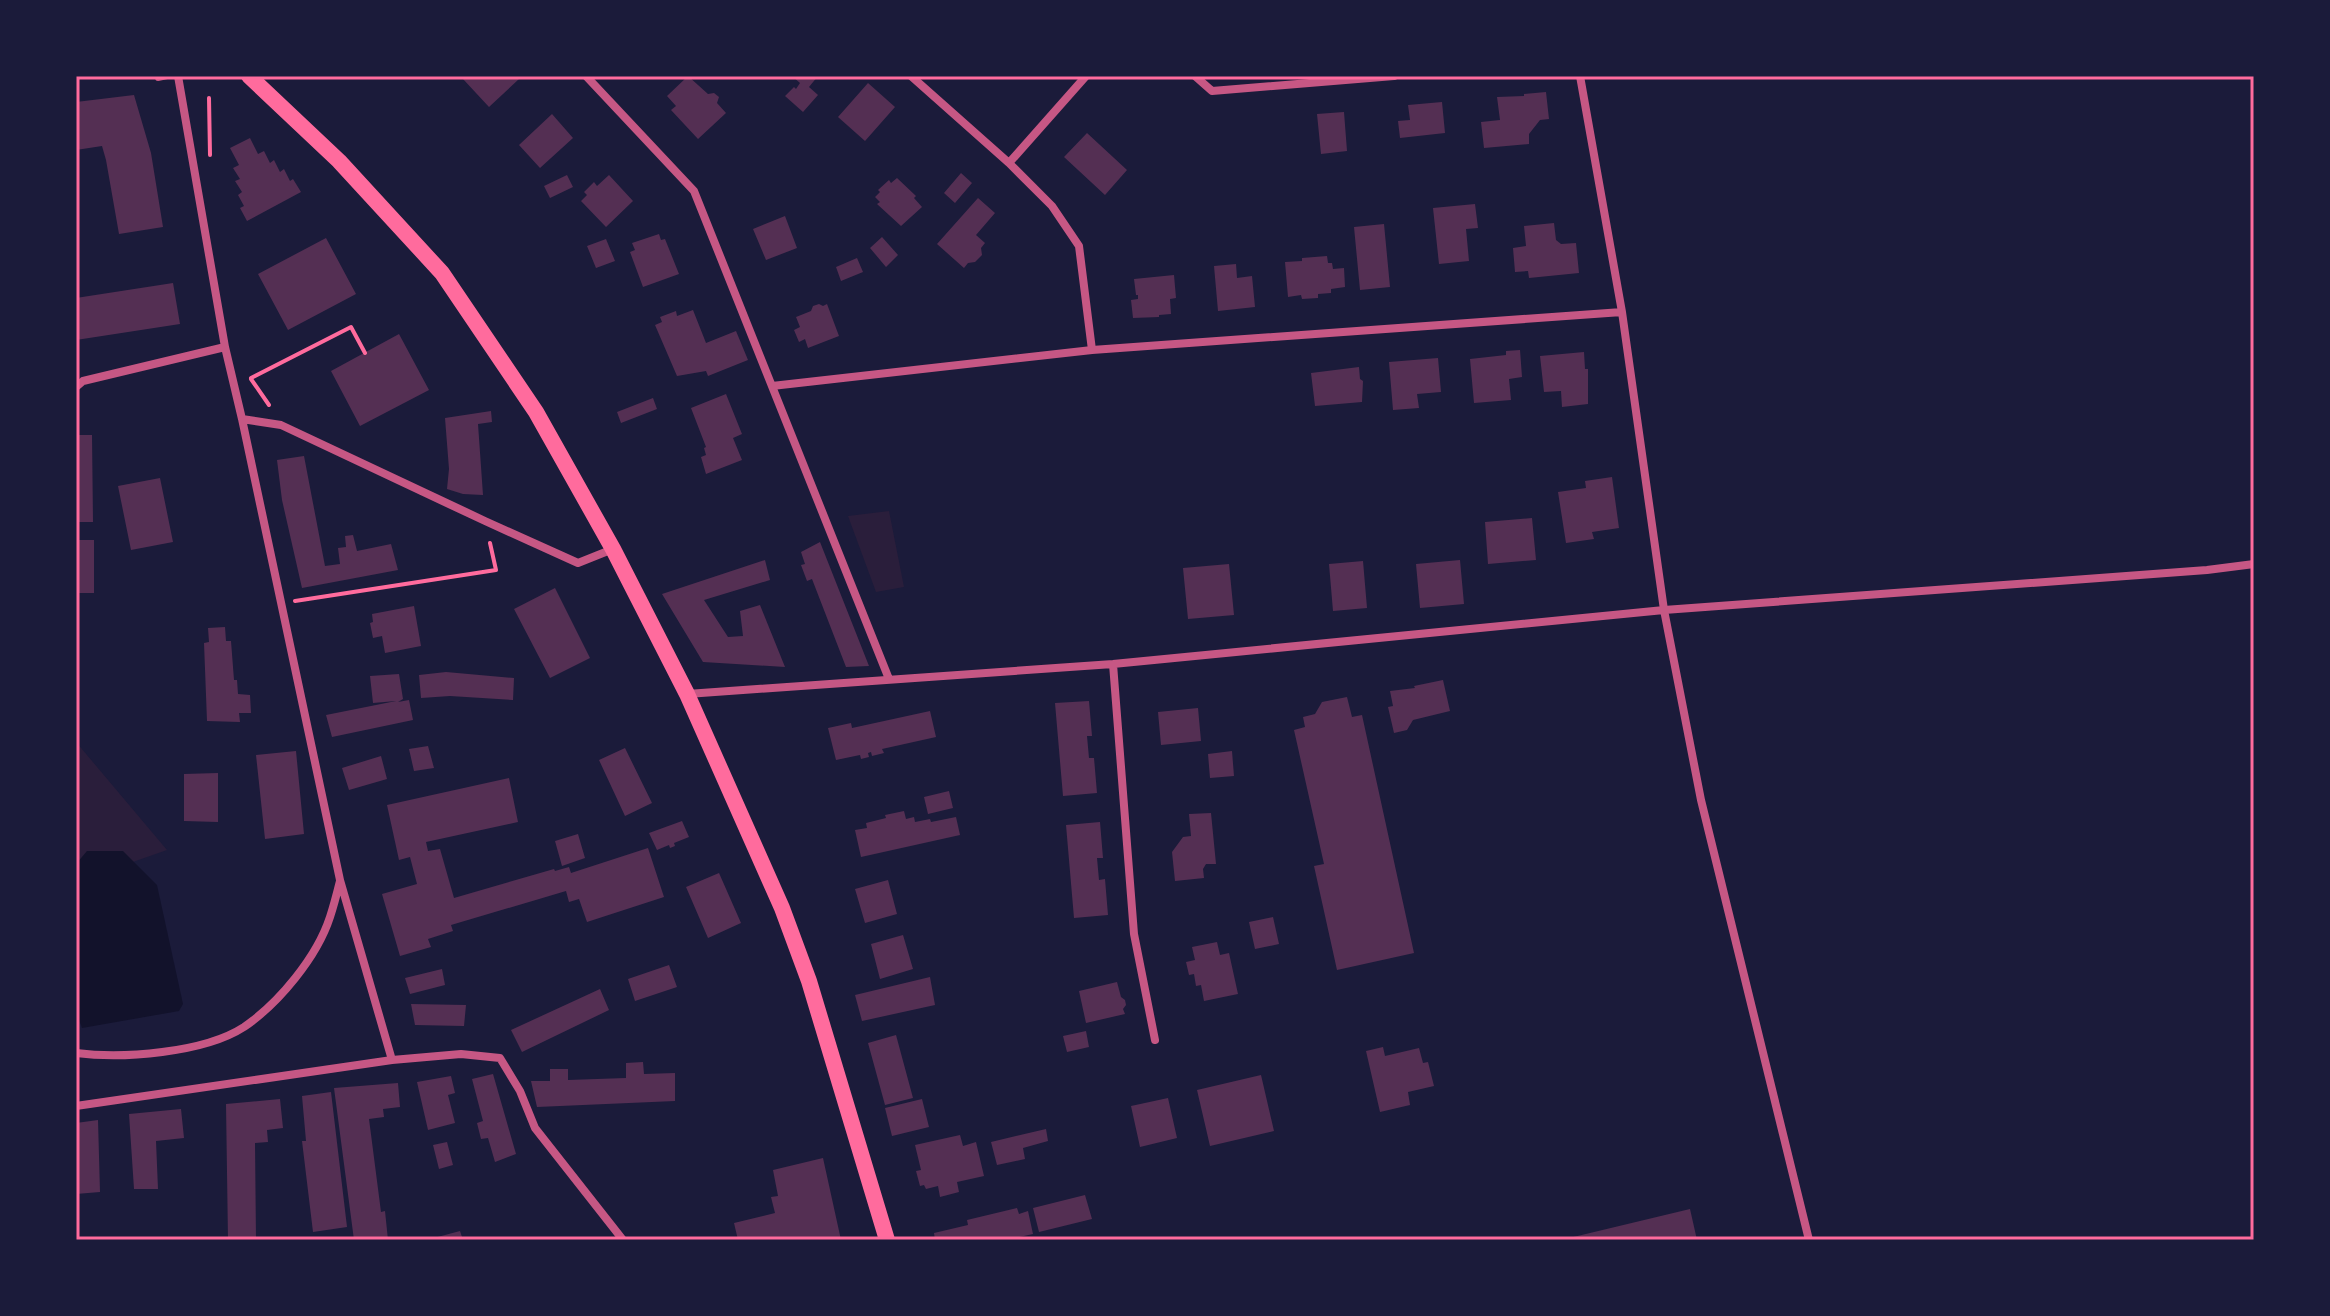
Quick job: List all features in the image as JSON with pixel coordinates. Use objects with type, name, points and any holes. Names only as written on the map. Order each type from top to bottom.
[{"type":"main road","points":[[249,76],[339,161],[442,273],[536,412],[613,549],[687,694],[782,908],[804,966],[887,1240]]},
{"type":"street","points":[[178,76],[225,347],[340,880],[392,1060]]},
{"type":"street","points":[[586,76],[694,191],[889,679]]},
{"type":"street","points":[[911,76],[1009,163],[1052,206],[1079,246],[1092,350]]},
{"type":"street","points":[[1009,163],[1086,76]]},
{"type":"street","points":[[1195,76],[1212,91],[1394,76]]},
{"type":"street","points":[[1580,76],[1622,312],[1664,610],[1701,800],[1809,1240]]},
{"type":"street","points":[[772,386],[1092,350],[1622,312]]},
{"type":"street","points":[[76,387],[83,381],[225,347]]},
{"type":"street","points":[[242,419],[281,425],[578,563],[613,549]]},
{"type":"street","points":[[687,694],[1113,664],[1664,610],[2254,564]]},
{"type":"street","points":[[1113,664],[1134,934],[1155,1040]]},
{"type":"street","points":[[76,1053],[138,1055],[184,1048],[243,1028],[284,993],[314,950],[329,919],[340,880]]},
{"type":"street","points":[[76,1106],[392,1060],[461,1054],[500,1058],[520,1091],[535,1128],[623,1240]]},
{"type":"lane","points":[[158,78],[167,76]]},
{"type":"path","points":[[281,425],[251,378],[351,327],[365,353]]},
{"type":"path","points":[[281,603],[496,570],[485,521]]},
{"type":"shaded area","points":[[889,511],[904,587],[876,592],[848,516]]},
{"type":"shaded area","points":[[76,742],[167,850],[76,882]]},
{"type":"shaded area","points":[[87,851],[123,851],[157,885],[183,1004],[179,1011],[82,1028],[76,1011],[76,864]]},
{"type":"building","points":[[467,76],[516,76],[519,79],[489,107],[463,79]]},
{"type":"building","points":[[688,76],[708,94],[714,93],[719,97],[717,103],[726,113],[698,139],[671,110],[676,106],[667,96]]},
{"type":"building","points":[[792,76],[818,76],[809,87],[818,95],[803,112],[785,96],[800,83]]},
{"type":"building","points":[[868,83],[895,107],[865,141],[838,117]]},
{"type":"building","points":[[1546,92],[1549,119],[1540,120],[1529,134],[1529,144],[1484,148],[1481,122],[1500,120],[1497,97]]},
{"type":"building","points":[[134,95],[151,153],[163,227],[119,234],[102,146],[76,150],[76,102]]},
{"type":"building","points":[[1442,102],[1445,133],[1400,138],[1398,121],[1410,120],[1408,105]]},
{"type":"building","points":[[1344,112],[1347,151],[1321,154],[1317,114]]},
{"type":"building","points":[[552,114],[573,138],[540,168],[519,145]]},
{"type":"building","points":[[1087,133],[1127,170],[1105,195],[1064,157]]},
{"type":"building","points":[[250,138],[258,154],[264,151],[270,163],[274,160],[280,172],[284,169],[301,192],[247,221],[240,208],[244,206],[238,195],[242,192],[235,181],[240,179],[233,168],[239,165],[230,148]]},
{"type":"building","points":[[961,173],[972,183],[955,203],[944,193]]},
{"type":"building","points":[[567,175],[573,187],[550,198],[544,186]]},
{"type":"building","points":[[609,175],[633,201],[606,227],[581,201],[587,195],[584,192],[594,182],[597,186]]},
{"type":"building","points":[[897,178],[916,196],[914,198],[922,207],[901,226],[877,204],[880,202],[875,197],[889,180],[891,183]]},
{"type":"building","points":[[978,198],[995,213],[976,235],[985,243],[981,248],[982,255],[964,268],[937,244]]},
{"type":"building","points":[[1475,204],[1478,228],[1466,229],[1469,261],[1439,264],[1433,208]]},
{"type":"building","points":[[785,216],[797,248],[766,260],[753,229]]},
{"type":"building","points":[[1554,223],[1556,240],[1561,244],[1576,243],[1579,273],[1529,278],[1528,271],[1515,272],[1513,248],[1526,246],[1524,226]]},
{"type":"building","points":[[1384,224],[1390,287],[1360,290],[1354,227]]},
{"type":"building","points":[[659,234],[661,240],[665,239],[679,274],[643,287],[630,252],[635,250],[632,243]]},
{"type":"building","points":[[882,237],[898,255],[886,267],[870,248]]},
{"type":"building","points":[[326,238],[356,294],[288,330],[258,274]]},
{"type":"building","points":[[606,239],[615,261],[596,268],[587,246]]},
{"type":"building","points":[[1327,256],[1333,269],[1344,268],[1345,287],[1318,294],[1318,298],[1302,299],[1301,295],[1288,297],[1285,262]]},
{"type":"building","points":[[857,258],[863,272],[841,281],[836,267]]},
{"type":"building","points":[[1236,264],[1237,278],[1252,276],[1255,307],[1218,311],[1214,266]]},
{"type":"building","points":[[1174,275],[1176,298],[1170,299],[1171,314],[1133,318],[1131,300],[1138,299],[1134,279]]},
{"type":"building","points":[[173,283],[180,324],[76,340],[76,298]]},
{"type":"building","points":[[819,304],[827,304],[839,336],[808,348],[805,339],[799,342],[794,330],[800,327],[796,317]]},
{"type":"building","points":[[693,310],[706,343],[736,331],[748,360],[708,376],[706,371],[677,376],[655,325],[662,322],[660,317],[676,311],[677,316]]},
{"type":"building","points":[[399,334],[429,390],[360,426],[331,371]]},
{"type":"building","points":[[1520,350],[1522,377],[1509,379],[1511,400],[1474,403],[1470,359],[1506,355],[1506,351]]},
{"type":"building","points":[[1584,352],[1585,369],[1588,369],[1588,404],[1562,407],[1561,391],[1544,392],[1540,356]]},
{"type":"building","points":[[1438,358],[1441,392],[1417,394],[1419,408],[1393,410],[1389,362]]},
{"type":"building","points":[[1359,367],[1363,381],[1362,402],[1315,406],[1311,373]]},
{"type":"building","points":[[726,394],[742,434],[733,438],[742,460],[706,474],[701,457],[706,455],[706,447],[691,408]]},
{"type":"building","points":[[653,398],[657,409],[621,423],[617,412]]},
{"type":"building","points":[[491,411],[492,422],[478,424],[483,495],[447,489],[449,469],[445,418]]},
{"type":"building","points":[[76,435],[92,435],[93,522],[76,522]]},
{"type":"building","points":[[304,456],[325,566],[340,564],[338,548],[346,547],[345,536],[353,535],[357,551],[391,544],[398,570],[302,588],[282,500],[277,460]]},
{"type":"building","points":[[1612,477],[1619,528],[1592,532],[1594,539],[1566,543],[1558,492],[1586,488],[1585,481]]},
{"type":"building","points":[[160,478],[173,542],[131,550],[118,486]]},
{"type":"building","points":[[1532,518],[1536,560],[1488,564],[1485,522]]},
{"type":"building","points":[[76,540],[94,540],[94,593],[76,593]]},
{"type":"building","points":[[820,542],[869,666],[846,667],[812,579],[807,581],[801,565],[805,564],[801,552]]},
{"type":"building","points":[[765,560],[770,580],[704,600],[728,637],[743,636],[740,611],[760,605],[785,667],[703,662],[662,594]]},
{"type":"building","points":[[1460,560],[1464,604],[1420,608],[1416,564]]},
{"type":"building","points":[[1363,561],[1367,608],[1333,611],[1329,564]]},
{"type":"building","points":[[1229,564],[1234,615],[1188,619],[1183,568]]},
{"type":"building","points":[[555,588],[590,658],[550,678],[514,609]]},
{"type":"building","points":[[414,606],[421,646],[385,653],[382,636],[373,638],[372,614]]},
{"type":"building","points":[[225,627],[226,641],[231,641],[238,694],[250,695],[251,713],[239,713],[240,722],[207,721],[204,643],[209,642],[208,628]]},
{"type":"building","points":[[446,672],[514,678],[513,700],[450,696],[421,698],[419,675]]},
{"type":"building","points":[[399,674],[403,699],[398,702],[409,700],[413,720],[332,737],[326,715],[396,701],[373,703],[370,676]]},
{"type":"building","points":[[1443,680],[1450,711],[1413,720],[1407,730],[1394,733],[1388,707],[1393,706],[1390,691]]},
{"type":"building","points":[[1347,697],[1352,717],[1362,715],[1414,953],[1337,970],[1314,866],[1324,864],[1294,730],[1305,727],[1303,717],[1315,714],[1322,702]]},
{"type":"building","points":[[1089,701],[1092,736],[1087,736],[1089,758],[1094,758],[1097,793],[1063,796],[1055,703]]},
{"type":"building","points":[[1198,708],[1201,741],[1161,745],[1158,712]]},
{"type":"building","points":[[930,711],[936,737],[882,749],[884,753],[872,756],[871,752],[868,753],[869,757],[861,759],[860,755],[836,760],[828,728],[851,723],[852,728]]},
{"type":"building","points":[[428,746],[434,768],[414,771],[409,749]]},
{"type":"building","points":[[625,748],[652,803],[625,816],[599,760]]},
{"type":"building","points":[[296,751],[304,834],[265,839],[256,755]]},
{"type":"building","points":[[1232,751],[1234,776],[1210,778],[1208,754]]},
{"type":"building","points":[[381,756],[387,779],[349,790],[342,768]]},
{"type":"building","points":[[218,773],[218,822],[184,821],[184,774]]},
{"type":"building","points":[[509,778],[518,822],[426,842],[428,851],[440,849],[454,898],[554,869],[569,867],[571,873],[648,848],[664,897],[587,922],[579,899],[569,902],[566,891],[451,925],[453,931],[428,939],[431,947],[400,956],[382,894],[417,884],[410,857],[399,860],[387,805]]},
{"type":"building","points":[[949,791],[953,808],[928,814],[924,797]]},
{"type":"building","points":[[904,811],[906,819],[914,817],[915,822],[956,817],[960,835],[861,857],[855,830],[867,828],[866,823],[886,818],[885,815]]},
{"type":"building","points":[[1211,813],[1216,864],[1206,864],[1204,878],[1175,881],[1172,852],[1183,837],[1191,836],[1189,814]]},
{"type":"building","points":[[682,821],[689,837],[674,843],[675,846],[657,850],[649,833]]},
{"type":"building","points":[[1100,822],[1103,858],[1097,858],[1099,880],[1105,879],[1108,915],[1074,918],[1066,825]]},
{"type":"building","points":[[578,834],[585,858],[562,866],[555,841]]},
{"type":"building","points":[[719,873],[741,923],[708,938],[686,887]]},
{"type":"building","points":[[888,880],[897,914],[865,923],[855,889]]},
{"type":"building","points":[[1273,917],[1279,944],[1255,949],[1249,922]]},
{"type":"building","points":[[903,935],[913,969],[880,979],[871,944]]},
{"type":"building","points":[[1217,942],[1220,955],[1229,953],[1238,994],[1204,1001],[1201,985],[1196,986],[1194,974],[1189,975],[1186,962],[1195,960],[1192,947]]},
{"type":"building","points":[[669,965],[677,987],[635,1001],[628,979]]},
{"type":"building","points":[[442,969],[445,985],[410,994],[405,978]]},
{"type":"building","points":[[930,977],[935,1005],[862,1021],[855,995]]},
{"type":"building","points":[[1117,982],[1121,997],[1125,1000],[1125,1014],[1086,1023],[1079,991]]},
{"type":"building","points":[[600,989],[609,1010],[522,1052],[511,1030]]},
{"type":"building","points":[[411,1004],[466,1005],[464,1026],[415,1025]]},
{"type":"building","points":[[1086,1031],[1089,1047],[1067,1052],[1063,1036]]},
{"type":"building","points":[[896,1035],[913,1098],[885,1105],[868,1043]]},
{"type":"building","points":[[1383,1047],[1385,1056],[1419,1048],[1423,1063],[1428,1062],[1434,1086],[1408,1092],[1410,1105],[1380,1112],[1366,1051]]},
{"type":"building","points":[[643,1062],[644,1074],[675,1073],[675,1101],[537,1107],[531,1081],[550,1081],[550,1069],[568,1069],[568,1080],[626,1078],[626,1063]]},
{"type":"building","points":[[493,1074],[516,1154],[495,1162],[488,1138],[481,1139],[477,1123],[483,1121],[472,1079]]},
{"type":"building","points":[[1261,1075],[1274,1131],[1210,1146],[1197,1090]]},
{"type":"building","points":[[451,1076],[455,1093],[448,1095],[455,1123],[428,1130],[417,1082]]},
{"type":"building","points":[[398,1083],[400,1107],[383,1109],[384,1117],[369,1119],[381,1212],[385,1211],[388,1240],[354,1240],[334,1088]]},
{"type":"building","points":[[331,1092],[347,1227],[313,1232],[302,1141],[306,1141],[302,1096]]},
{"type":"building","points":[[1168,1098],[1177,1138],[1140,1147],[1131,1106]]},
{"type":"building","points":[[280,1099],[283,1128],[267,1130],[268,1142],[255,1143],[256,1240],[228,1240],[226,1104]]},
{"type":"building","points":[[922,1099],[929,1127],[892,1136],[885,1108]]},
{"type":"building","points":[[181,1109],[184,1138],[156,1141],[158,1189],[134,1189],[129,1114]]},
{"type":"building","points":[[98,1120],[100,1192],[76,1194],[76,1123]]},
{"type":"building","points":[[1046,1129],[1048,1141],[1023,1148],[1025,1159],[997,1165],[991,1142]]},
{"type":"building","points":[[960,1135],[963,1146],[976,1142],[984,1176],[957,1182],[959,1192],[940,1197],[938,1186],[926,1189],[924,1185],[920,1186],[916,1171],[921,1170],[915,1145]]},
{"type":"building","points":[[447,1142],[453,1165],[439,1169],[433,1145]]},
{"type":"building","points":[[823,1158],[841,1240],[738,1240],[734,1223],[775,1213],[771,1197],[778,1196],[773,1170]]},
{"type":"building","points":[[1085,1195],[1092,1219],[1039,1232],[1033,1208]]},
{"type":"building","points":[[1017,1208],[1019,1214],[1028,1211],[1033,1234],[1005,1240],[935,1240],[934,1233],[968,1225],[967,1220]]},
{"type":"building","points":[[1690,1209],[1697,1240],[1565,1240],[1565,1239]]},
{"type":"building","points":[[460,1231],[463,1240],[430,1240],[430,1239]]}]
